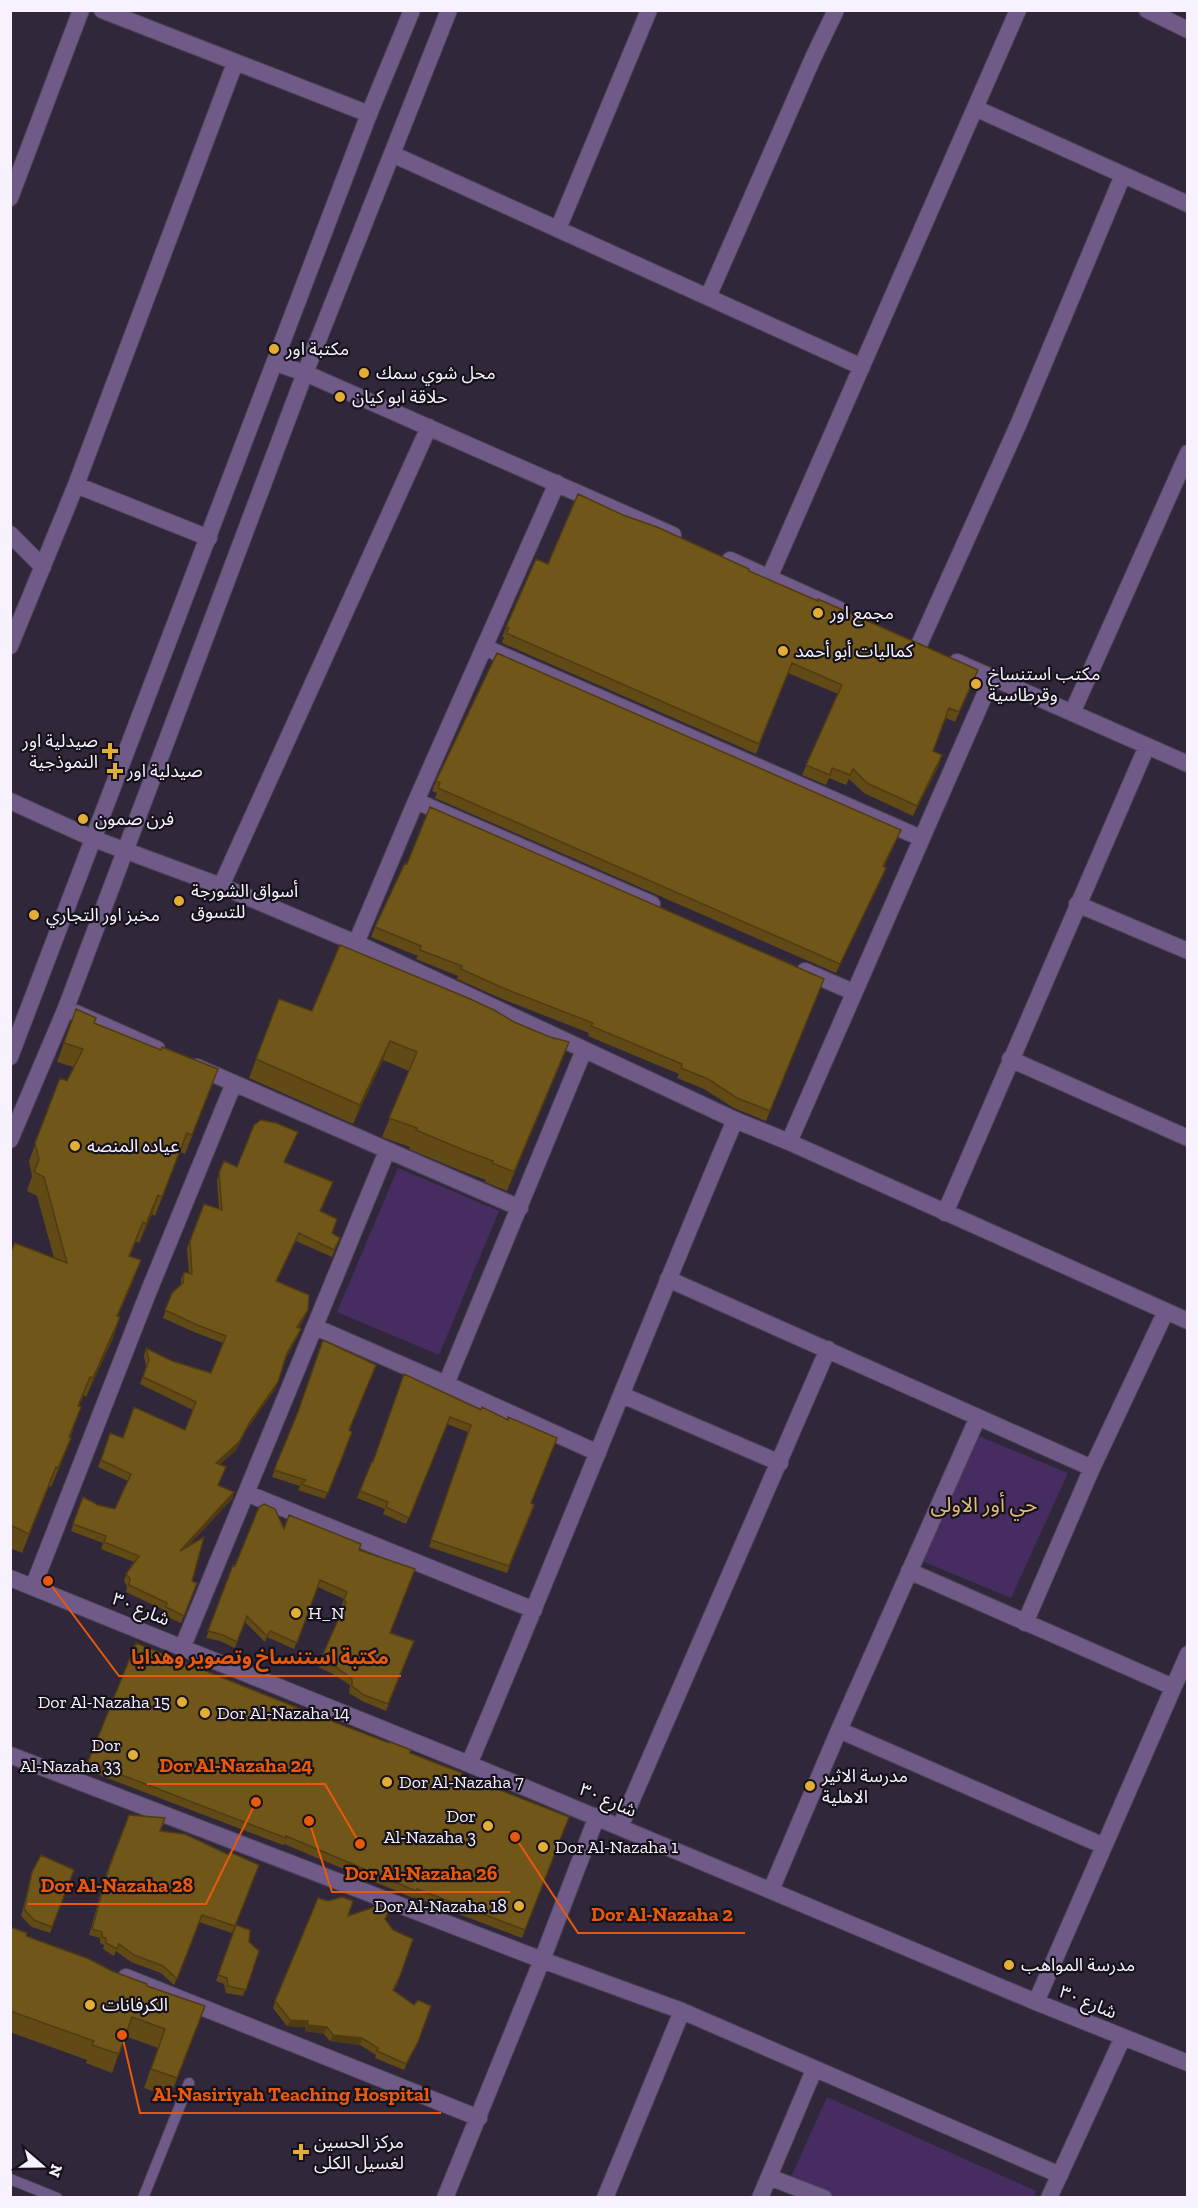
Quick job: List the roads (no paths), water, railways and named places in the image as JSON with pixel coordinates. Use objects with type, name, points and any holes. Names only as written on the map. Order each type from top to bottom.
[{"type":"street","points":[[10,198],[81,10]]},
{"type":"street","points":[[102,10],[369,114]]},
{"type":"street","points":[[10,1057],[369,114],[412,10]]},
{"type":"street","points":[[10,1140],[66,1008],[305,374],[448,10]]},
{"type":"street","points":[[558,229],[649,10]]},
{"type":"street","points":[[708,297],[813,58],[837,10]]},
{"type":"street","points":[[769,578],[1018,10]]},
{"type":"street","points":[[1147,10],[1188,30]]},
{"type":"street","points":[[10,646],[76,485],[235,63]]},
{"type":"street","points":[[975,108],[1188,204]]},
{"type":"street","points":[[392,154],[862,367]]},
{"type":"street","points":[[1123,175],[1019,423],[914,643],[1188,764]]},
{"type":"street","points":[[275,363],[429,427],[685,540]]},
{"type":"street","points":[[221,886],[429,427]]},
{"type":"street","points":[[1072,713],[1188,453]]},
{"type":"street","points":[[356,943],[416,801],[557,483]]},
{"type":"street","points":[[76,485],[209,538]]},
{"type":"street","points":[[10,534],[43,567]]},
{"type":"street","points":[[716,554],[855,616]]},
{"type":"street","points":[[484,646],[921,838]]},
{"type":"street","points":[[789,1142],[992,678]]},
{"type":"street","points":[[945,1212],[1147,746]]},
{"type":"street","points":[[10,801],[94,839],[221,886],[356,943],[735,1120],[1188,1321]]},
{"type":"street","points":[[416,801],[667,911]]},
{"type":"street","points":[[1077,904],[1188,951]]},
{"type":"street","points":[[788,964],[853,992]]},
{"type":"street","points":[[66,1008],[520,1208]]},
{"type":"street","points":[[446,1384],[584,1050]]},
{"type":"street","points":[[1010,1059],[1188,1138]]},
{"type":"street","points":[[33,1587],[148,1293],[234,1083]]},
{"type":"street","points":[[469,1764],[735,1120]]},
{"type":"street","points":[[183,1646],[387,1151]]},
{"type":"street","points":[[668,1279],[1092,1468]]},
{"type":"street","points":[[1025,1623],[1092,1468],[1166,1311]]},
{"type":"street","points":[[315,1328],[598,1453]]},
{"type":"street","points":[[620,1827],[828,1349]]},
{"type":"street","points":[[622,1395],[780,1463]]},
{"type":"street","points":[[771,1890],[839,1730],[978,1417]]},
{"type":"street","points":[[246,1494],[534,1610]]},
{"type":"street","points":[[909,1571],[1173,1687]]},
{"type":"street","name":"شارع ٣٠","points":[[10,1578],[183,1646],[597,1816],[1036,2002],[1188,2063]]},
{"type":"street","points":[[1036,2002],[1188,1654]]},
{"type":"street","points":[[839,1730],[1104,1846]]},
{"type":"street","points":[[10,1755],[542,1960],[682,2011],[1060,2175]]},
{"type":"street","points":[[445,2198],[542,1960],[597,1816]]},
{"type":"street","points":[[109,1970],[479,2118]]},
{"type":"street","points":[[605,2198],[682,2011]]},
{"type":"street","points":[[1049,2198],[1123,2037]]},
{"type":"street","points":[[760,2198],[814,2070]]},
{"type":"street","points":[[769,2177],[824,2198]]},
{"type":"lane","points":[[143,2198],[189,2083]]},
{"type":"lane","points":[[10,2179],[57,2198]]},
{"type":"place","name":"مكتبة اور","points":[[274,349]]},
{"type":"place","name":"محل شوي سمك","points":[[364,373]]},
{"type":"place","name":"حلاقة ابو كيان","points":[[340,397]]},
{"type":"place","name":"مجمع اور","points":[[818,613]]},
{"type":"place","name":"كماليات أبو أحمد","points":[[783,651]]},
{"type":"place","name":"مكتب استنساخ وقرطاسية","points":[[976,684]]},
{"type":"place","name":"صيدلية اور النموذجية","points":[[110,751]]},
{"type":"place","name":"صيدلية اور","points":[[115,771]]},
{"type":"place","name":"فرن صمون","points":[[83,819]]},
{"type":"place","name":"أسواق الشورجة للتسوق","points":[[179,901]]},
{"type":"place","name":"مخبز اور التجاري","points":[[34,915]]},
{"type":"place","name":"عياده المنصه","points":[[75,1146]]},
{"type":"place","name":"مكتبة استنساخ وتصوير وهدايا","points":[[48,1581]]},
{"type":"place","name":"H_N","points":[[296,1613]]},
{"type":"place","name":"Dor Al-Nazaha 15","points":[[182,1702]]},
{"type":"place","name":"Dor Al-Nazaha 14","points":[[205,1713]]},
{"type":"place","name":"Dor Al-Nazaha 33","points":[[133,1755]]},
{"type":"place","name":"Dor Al-Nazaha 7","points":[[387,1782]]},
{"type":"place","name":"مدرسة الاثير الاهلية","points":[[810,1786]]},
{"type":"place","name":"Dor Al-Nazaha 28","points":[[256,1802]]},
{"type":"place","name":"Dor Al-Nazaha 26","points":[[309,1821]]},
{"type":"place","name":"Dor Al-Nazaha 3","points":[[488,1826]]},
{"type":"place","name":"Dor Al-Nazaha 2","points":[[515,1837]]},
{"type":"place","name":"Dor Al-Nazaha 24","points":[[360,1844]]},
{"type":"place","name":"Dor Al-Nazaha 1","points":[[543,1847]]},
{"type":"place","name":"Dor Al-Nazaha 18","points":[[519,1906]]},
{"type":"place","name":"مدرسة المواهب","points":[[1009,1965]]},
{"type":"place","name":"الكرفانات","points":[[90,2005]]},
{"type":"place","name":"Al-Nasiriyah Teaching Hospital","points":[[122,2035]]},
{"type":"place","name":"مركز الحسين لغسيل الكلى","points":[[301,2152]]},
{"type":"district","name":"حي أور الاولى","points":[[984,1505]]}]
